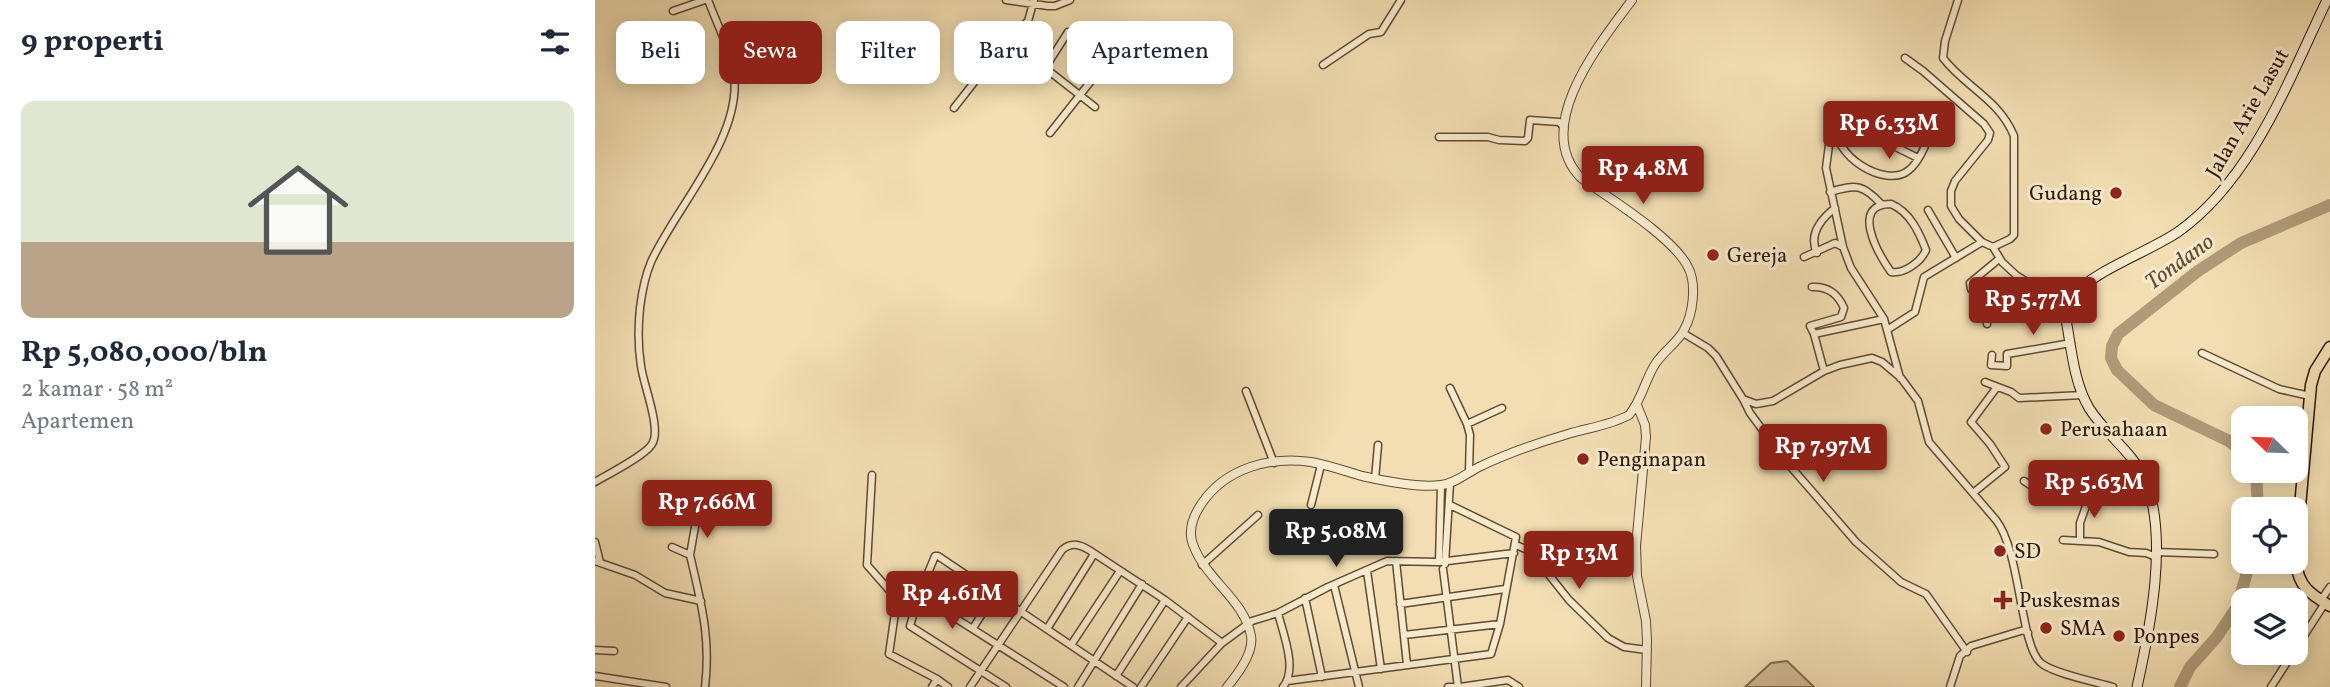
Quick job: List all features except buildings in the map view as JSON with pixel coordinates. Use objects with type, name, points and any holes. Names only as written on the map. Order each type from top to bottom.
[{"type":"highway","points":[[2301,497],[2310,396],[2315,371],[2330,347]]},
{"type":"highway","points":[[2298,574],[2299,581],[2326,603]]},
{"type":"main road","name":"Jalan Arie Lasut","points":[[2066,307],[2073,295],[2092,280],[2177,232],[2216,200],[2244,162],[2267,123],[2327,0]]},
{"type":"main road","points":[[2066,307],[2071,343],[2089,408],[2137,465],[2150,494],[2156,554],[2151,613],[2137,687]]},
{"type":"street","points":[[595,482],[646,450],[654,440],[654,423],[641,368],[639,338],[643,285],[660,245],[701,177],[730,120],[734,98],[734,76],[728,52],[707,0],[673,11]]},
{"type":"street","points":[[1006,0],[1055,6],[1070,0]]},
{"type":"street","points":[[1323,65],[1369,34],[1381,32],[1401,0]]},
{"type":"street","points":[[1227,687],[1245,661],[1252,638],[1248,625],[1232,600],[1202,565],[1192,544],[1191,527],[1204,499],[1229,478],[1253,465],[1300,461],[1375,479],[1446,484],[1529,445],[1622,418],[1637,405],[1651,371],[1683,333],[1691,303],[1692,277],[1689,268],[1672,245],[1581,178],[1567,158],[1564,127],[1579,80],[1598,46],[1632,0]]},
{"type":"street","points":[[1958,0],[1945,41],[1943,58],[1984,94],[2009,124],[2014,136],[2014,235],[1993,247]]},
{"type":"street","points":[[1028,21],[1033,3]]},
{"type":"street","points":[[1053,55],[1067,34]]},
{"type":"street","points":[[1905,58],[1989,131],[1988,140],[1955,181],[1950,198],[1955,214],[1982,242],[1993,247],[1999,259],[2024,281],[2066,307]]},
{"type":"street","points":[[1053,74],[1095,107]]},
{"type":"street","points":[[954,108],[973,84]]},
{"type":"street","points":[[1050,133],[1088,84]]},
{"type":"street","points":[[1918,159],[1845,122],[1837,123],[1837,136],[1853,161],[1872,171],[1897,175],[1907,172],[1918,159],[1931,132],[1928,118]]},
{"type":"street","points":[[1439,137],[1488,137],[1525,141],[1528,138],[1530,120],[1559,122],[1564,127]]},
{"type":"street","points":[[1837,136],[1826,153],[1826,168],[1843,247],[1851,268],[1884,319],[1901,378]]},
{"type":"street","points":[[1830,191],[1858,186],[1882,205],[1891,204],[1911,220],[1926,250],[1922,258],[1899,272],[1891,272],[1883,261],[1870,232],[1870,217],[1882,205]]},
{"type":"street","points":[[1817,253],[1814,236],[1824,216],[1835,208]]},
{"type":"street","points":[[1928,210],[1955,258]]},
{"type":"street","points":[[1887,330],[1915,312],[1924,277],[1982,242]]},
{"type":"street","points":[[1804,257],[1835,243],[1843,247]]},
{"type":"street","points":[[1999,259],[1969,285],[1971,289],[1983,290],[2024,281]]},
{"type":"street","points":[[1812,287],[1821,286],[1831,290],[1844,309],[1841,317],[1810,327],[1824,371]]},
{"type":"street","points":[[1983,290],[1987,324]]},
{"type":"street","points":[[1814,334],[1884,319]]},
{"type":"street","points":[[1683,333],[1700,341],[1716,356],[1750,412],[1813,493],[1856,542],[1901,582],[1926,594],[1967,652]]},
{"type":"street","points":[[1992,355],[1991,365],[2007,366],[2007,354],[2071,343]]},
{"type":"street","points":[[2202,353],[2279,389],[2310,396]]},
{"type":"street","points":[[1882,362],[1895,357]]},
{"type":"street","points":[[1743,399],[1756,404],[1773,401],[1824,371],[1863,359],[1872,358],[1882,362],[1901,378],[1918,401],[1929,442],[1999,524],[2012,555],[2035,657],[2041,664],[2113,687]]},
{"type":"street","points":[[1985,382],[2019,398],[2083,394]]},
{"type":"street","points":[[1973,493],[2005,467],[1971,422],[1997,387]]},
{"type":"street","points":[[1450,388],[1470,435],[1469,471]]},
{"type":"street","points":[[1246,391],[1274,463]]},
{"type":"street","points":[[1637,405],[1645,425],[1646,437],[1636,564],[1646,621],[1646,687]]},
{"type":"street","points":[[1467,424],[1501,408]]},
{"type":"street","points":[[1375,479],[1378,445]]},
{"type":"street","points":[[1311,505],[1321,465]]},
{"type":"street","points":[[872,475],[867,565],[897,599],[889,653],[948,687]]},
{"type":"street","points":[[2024,481],[2038,490],[2059,497],[2150,494]]},
{"type":"street","points":[[1443,564],[1450,505],[1446,484]]},
{"type":"street","points":[[1446,484],[1440,527],[1458,687]]},
{"type":"street","points":[[2080,540],[2082,511],[2090,495]]},
{"type":"street","points":[[1285,684],[1491,654],[1500,624],[1516,537],[1450,505]]},
{"type":"street","points":[[1202,565],[1258,515]]},
{"type":"street","points":[[696,520],[690,555],[706,622],[708,648],[705,687]]},
{"type":"street","points":[[1440,527],[1449,526]]},
{"type":"street","points":[[2063,540],[2105,543],[2129,552],[2214,554]]},
{"type":"street","points":[[595,542],[597,561],[635,575],[665,593],[701,601]]},
{"type":"street","points":[[972,686],[1068,545],[1082,546],[1142,584],[1222,643]]},
{"type":"street","points":[[672,547],[690,555]]},
{"type":"street","points":[[1181,687],[1222,643],[1252,621],[1279,613],[1305,598],[1387,561],[1443,564],[1515,549],[1530,551],[1569,600],[1608,638],[1624,647],[1647,650]]},
{"type":"street","points":[[2012,555],[2016,557],[2035,552]]},
{"type":"street","points":[[1047,629],[1094,554]]},
{"type":"street","points":[[1006,687],[910,626],[935,556],[1133,687]]},
{"type":"street","points":[[1396,561],[1407,665]]},
{"type":"street","points":[[1071,645],[1120,570]]},
{"type":"street","points":[[1367,571],[1381,669]]},
{"type":"street","points":[[973,628],[1001,582],[998,576]]},
{"type":"street","points":[[946,611],[970,578]]},
{"type":"street","points":[[1078,687],[1142,584]]},
{"type":"street","points":[[1333,585],[1360,687]]},
{"type":"street","points":[[2308,631],[2326,603],[2330,587]]},
{"type":"street","points":[[1400,604],[1505,589]]},
{"type":"street","points":[[919,595],[1064,687]]},
{"type":"street","points":[[1305,598],[1322,677]]},
{"type":"street","points":[[1116,676],[1165,600]]},
{"type":"street","points":[[1279,613],[1288,654],[1289,675],[1285,684]]},
{"type":"street","points":[[1141,687],[1188,617]]},
{"type":"street","points":[[1404,635],[1500,624]]},
{"type":"street","points":[[1950,687],[1960,656],[1971,646],[2024,630],[2028,633]]},
{"type":"street","points":[[595,650],[614,651]]},
{"type":"street","points":[[2271,687],[2286,665]]},
{"type":"street","points":[[595,676],[666,687]]},
{"type":"street","points":[[618,678],[618,687]]},
{"type":"street","points":[[932,687],[937,680]]},
{"type":"street","points":[[1448,687],[1508,680],[1519,687]]},
{"type":"shaded area","points":[[1787,661],[1814,687],[1745,687],[1771,663]]},
{"type":"waterway","name":"Tondano","points":[[2231,443],[2154,405],[2117,370],[2111,358],[2112,346],[2118,334],[2198,271],[2241,243],[2330,205]]},
{"type":"waterway","name":"Tondano","points":[[2257,483],[2257,497]]},
{"type":"waterway","name":"Tondano","points":[[2180,687],[2190,667],[2216,638],[2237,607],[2247,574]]},
{"type":"place","name":"Gudang","points":[[2116,193]]},
{"type":"place","name":"Gereja","points":[[1713,255]]},
{"type":"place","name":"Perusahaan","points":[[2046,429]]},
{"type":"place","name":"Penginapan","points":[[1583,459]]},
{"type":"place","name":"SD","points":[[2000,551]]},
{"type":"place","name":"Puskesmas","points":[[2003,600]]},
{"type":"place","name":"SMA","points":[[2046,628]]},
{"type":"place","name":"Ponpes","points":[[2119,636]]}]
